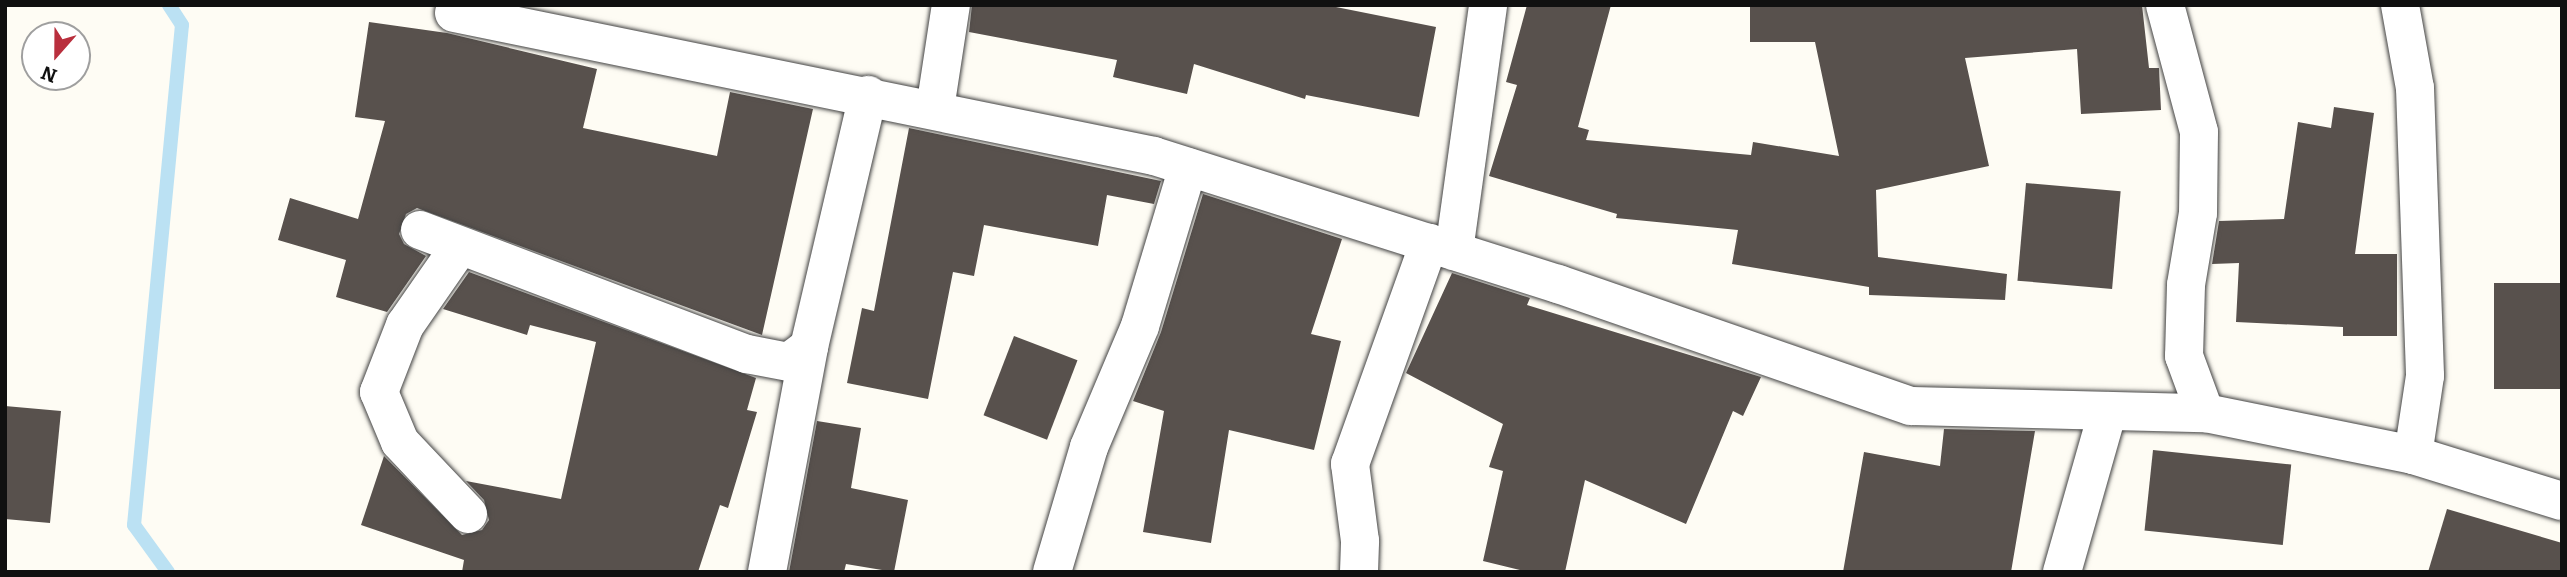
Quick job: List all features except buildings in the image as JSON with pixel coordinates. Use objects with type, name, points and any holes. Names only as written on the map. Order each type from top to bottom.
[{"type":"street","points":[[935,109],[951,5]]},
{"type":"street","points":[[1359,572],[1360,541],[1350,464],[1441,247],[1488,5]]},
{"type":"street","points":[[2165,5],[2199,132],[2198,213],[2186,285],[2184,356],[2205,413]]},
{"type":"street","points":[[2400,5],[2415,88],[2425,376],[2413,455]]},
{"type":"street","points":[[454,13],[935,109],[1188,167],[1441,247],[1911,406],[2205,413],[2413,455],[2562,500]]},
{"type":"street","points":[[767,572],[809,347],[868,95]]},
{"type":"street","points":[[1052,572],[1089,447],[1140,326],[1188,167]]},
{"type":"street","points":[[419,230],[747,354],[789,362],[809,347]]},
{"type":"street","points":[[460,246],[405,325],[379,392],[400,442],[468,514]]},
{"type":"street","points":[[2062,572],[2108,411]]},
{"type":"waterway","points":[[168,572],[134,525],[182,25],[169,5]]}]
